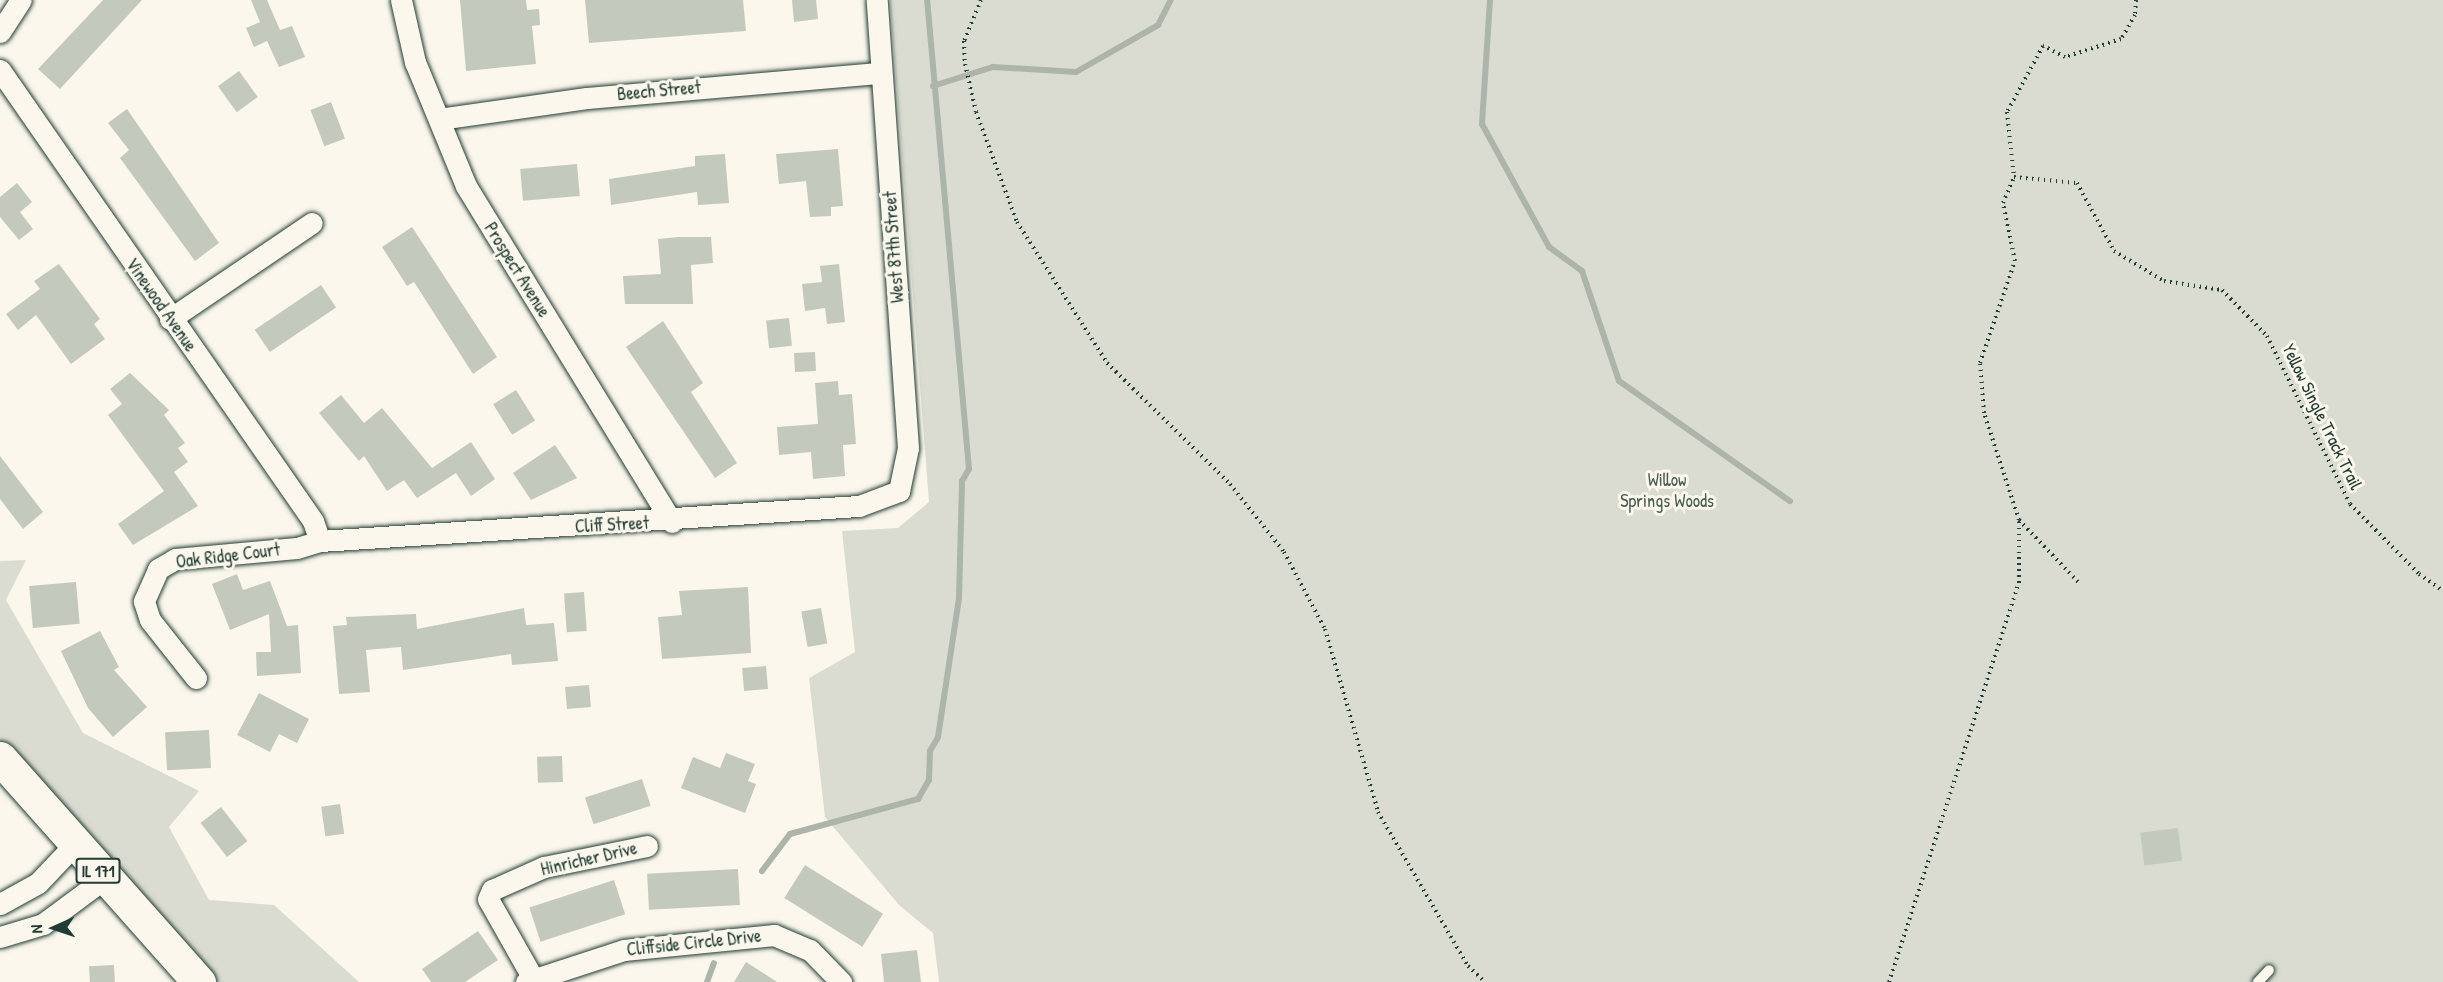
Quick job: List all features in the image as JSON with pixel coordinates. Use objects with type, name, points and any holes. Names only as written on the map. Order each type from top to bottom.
[{"type":"main road","name":"IL 171","points":[[0,758],[74,845],[199,982]]},
{"type":"street","points":[[0,32],[21,0]]},
{"type":"street","name":"Prospect Avenue","points":[[401,0],[415,62],[491,232],[672,522]]},
{"type":"street","name":"West 87th Street","points":[[877,0],[908,448],[899,491]]},
{"type":"street","name":"Vinewood Avenue","points":[[0,70],[171,320],[313,521],[320,541]]},
{"type":"street","name":"Beech Street","points":[[439,119],[587,98],[881,73]]},
{"type":"street","points":[[171,320],[312,223]]},
{"type":"street","name":"Cliff Street","points":[[320,541],[672,522],[859,506],[899,491]]},
{"type":"street","name":"Oak Ridge Court","points":[[196,678],[150,621],[144,601],[158,569],[175,559],[297,548],[320,541]]},
{"type":"street","points":[[0,904],[38,883],[74,845]]},
{"type":"street","name":"Hinricher Drive","points":[[532,980],[488,898],[492,890],[544,867],[647,846]]},
{"type":"street","points":[[0,938],[43,924],[105,878]]},
{"type":"street","name":"Cliffside Circle Drive","points":[[532,980],[624,950],[774,935],[810,950],[841,982]]},
{"type":"lane","points":[[2258,982],[2269,970]]},
{"type":"path","points":[[981,0],[964,41],[965,64],[976,112],[1017,222],[1107,363],[1230,484],[1284,552],[1325,629],[1378,812],[1468,966],[1485,982]]},
{"type":"path","points":[[1889,982],[2019,583],[2019,520],[1984,413],[1980,363],[2014,261],[2003,203],[2014,177],[2007,112],[2043,46],[2065,57],[2121,39],[2135,15],[2136,0]]},
{"type":"path","name":"Yellow Single Track Trail","points":[[2014,177],[2077,183],[2114,251],[2164,281],[2222,290],[2267,336],[2350,504],[2419,574],[2443,591]]},
{"type":"path","points":[[2019,520],[2080,584]]},
{"type":"green space","name":"Willow Springs Woods","points":[[890,0],[2443,0],[2443,982],[939,982],[933,933],[899,905],[825,817],[809,678],[855,652],[842,531],[898,528],[929,502]]},
{"type":"green space","points":[[26,560],[6,600],[83,733],[199,791],[169,827],[209,900],[274,905],[359,982],[212,982],[0,743],[0,561]]},
{"type":"building","points":[[103,0],[142,0],[60,89],[38,69]]},
{"type":"building","points":[[251,0],[267,0],[280,30],[292,26],[305,57],[279,67],[267,41],[254,47],[246,28],[260,22]]},
{"type":"building","points":[[460,0],[526,0],[527,10],[539,9],[540,25],[532,26],[536,64],[466,71]]},
{"type":"building","points":[[585,0],[743,0],[746,31],[589,43]]},
{"type":"building","points":[[792,0],[816,0],[818,19],[794,22]]},
{"type":"building","points":[[239,71],[258,97],[237,112],[218,86]]},
{"type":"building","points":[[331,102],[345,138],[324,146],[310,110]]},
{"type":"building","points":[[127,109],[219,243],[195,261],[120,158],[129,150],[108,123]]},
{"type":"building","points":[[838,149],[843,206],[831,207],[831,216],[810,217],[806,181],[779,184],[776,154]]},
{"type":"building","points":[[725,154],[729,203],[698,205],[697,192],[611,205],[609,179],[695,166],[695,156]]},
{"type":"building","points":[[577,164],[580,196],[523,201],[520,169]]},
{"type":"building","points":[[17,183],[32,202],[20,212],[33,229],[19,240],[0,217],[0,197]]},
{"type":"building","points":[[412,227],[497,357],[473,374],[414,282],[407,286],[382,247]]},
{"type":"building","points":[[711,237],[713,263],[691,265],[693,304],[625,304],[623,276],[661,274],[658,239]]},
{"type":"building","points":[[59,264],[100,319],[94,324],[105,339],[71,364],[36,315],[18,330],[6,314],[40,289],[34,281]]},
{"type":"building","points":[[839,264],[845,322],[827,324],[825,308],[805,311],[802,284],[822,282],[820,266]]},
{"type":"building","points":[[321,285],[336,307],[270,352],[255,330]]},
{"type":"building","points":[[789,318],[792,346],[769,348],[766,320]]},
{"type":"building","points":[[663,321],[703,383],[691,392],[737,463],[715,478],[626,347]]},
{"type":"building","points":[[815,352],[816,371],[795,372],[794,353]]},
{"type":"building","points":[[130,373],[169,410],[164,415],[185,443],[178,448],[188,462],[174,472],[198,506],[133,545],[118,524],[164,491],[108,415],[122,404],[110,389]]},
{"type":"building","points":[[838,381],[839,395],[852,394],[856,444],[843,445],[845,476],[813,479],[811,452],[779,455],[777,427],[818,424],[815,383]]},
{"type":"building","points":[[516,390],[535,421],[512,435],[493,404]]},
{"type":"building","points":[[341,395],[364,423],[382,408],[432,468],[471,442],[495,479],[471,496],[456,473],[417,498],[404,480],[387,491],[364,456],[359,461],[319,413]]},
{"type":"building","points":[[555,445],[577,478],[531,500],[513,473]]},
{"type":"building","points":[[0,456],[43,512],[23,529],[0,499]]},
{"type":"building","points":[[237,574],[243,590],[270,581],[287,626],[298,625],[301,673],[257,676],[256,652],[271,652],[269,614],[230,630],[212,584]]},
{"type":"building","points":[[76,582],[80,624],[33,628],[29,586]]},
{"type":"building","points":[[748,587],[751,653],[662,659],[658,617],[682,615],[679,591]]},
{"type":"building","points":[[584,592],[587,631],[567,632],[564,593]]},
{"type":"building","points":[[524,608],[526,625],[554,623],[558,661],[512,665],[511,654],[403,670],[401,647],[366,650],[370,692],[339,694],[333,626],[347,625],[346,617],[416,614],[417,629]]},
{"type":"building","points":[[821,608],[827,643],[808,647],[801,611]]},
{"type":"building","points":[[100,631],[119,667],[114,670],[147,707],[113,737],[88,708],[61,651]]},
{"type":"building","points":[[766,666],[768,689],[744,691],[742,668]]},
{"type":"building","points":[[589,685],[591,707],[567,709],[565,687]]},
{"type":"building","points":[[259,693],[309,719],[297,743],[279,734],[270,752],[237,735]]},
{"type":"building","points":[[209,730],[211,768],[167,770],[165,732]]},
{"type":"building","points":[[726,753],[755,764],[748,781],[756,784],[745,813],[681,788],[693,757],[720,768]]},
{"type":"building","points":[[562,756],[563,782],[538,783],[537,757]]},
{"type":"building","points":[[642,779],[651,806],[594,824],[585,798]]},
{"type":"building","points":[[340,804],[344,834],[325,836],[321,807]]},
{"type":"building","points":[[221,807],[247,841],[227,857],[201,823]]},
{"type":"building","points":[[2178,828],[2182,861],[2144,865],[2140,833]]},
{"type":"building","points":[[805,865],[883,914],[862,947],[784,898]]},
{"type":"building","points":[[738,869],[740,905],[649,910],[647,874]]},
{"type":"building","points":[[614,880],[625,914],[540,942],[529,908]]},
{"type":"building","points":[[478,931],[498,960],[465,982],[431,982],[422,969]]},
{"type":"building","points":[[917,950],[921,982],[884,982],[881,954]]},
{"type":"building","points":[[746,962],[777,982],[734,982]]},
{"type":"building","points":[[114,965],[115,982],[90,982],[89,966]]},
{"type":"waterway","points":[[762,871],[790,834],[918,799],[929,780],[930,751],[938,737],[959,598],[962,481],[969,469],[927,0]]},
{"type":"waterway","points":[[933,86],[993,67],[1076,72],[1158,25],[1171,0]]},
{"type":"waterway","points":[[1490,0],[1482,124],[1549,247],[1582,271],[1619,381],[1790,501]]},
{"type":"waterway","points":[[707,982],[714,963]]}]
